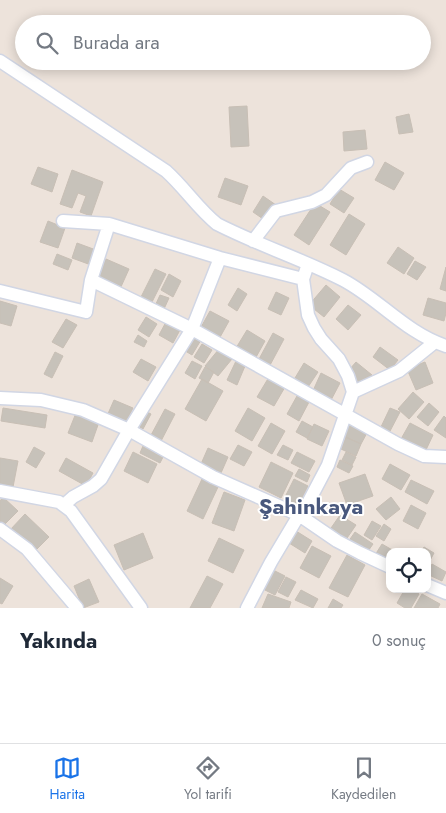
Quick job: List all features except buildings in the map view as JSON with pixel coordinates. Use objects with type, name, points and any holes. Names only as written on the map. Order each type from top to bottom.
[{"type":"street","points":[[0,61],[166,171],[180,184],[207,216],[217,224],[344,281],[405,324],[440,344],[399,372],[353,392]]},
{"type":"street","points":[[253,241],[276,211],[312,202],[326,195],[351,168],[366,162]]},
{"type":"street","points":[[63,222],[109,224],[220,258],[303,279]]},
{"type":"street","points":[[0,291],[86,312],[91,280],[109,224]]},
{"type":"street","points":[[64,505],[73,497],[94,486],[101,479],[128,430],[192,329],[220,258]]},
{"type":"street","points":[[247,608],[271,562],[299,515],[308,504],[328,465],[353,392],[348,376],[339,359],[314,328],[308,315],[303,279],[308,264]]},
{"type":"street","points":[[91,280],[192,329],[398,444],[424,456],[446,458]]},
{"type":"street","points":[[0,398],[41,400],[65,404],[83,410],[128,430],[213,478],[299,515],[345,545],[386,565]]},
{"type":"street","points":[[0,491],[59,502],[64,505],[71,511],[141,608]]},
{"type":"street","points":[[0,528],[27,550],[77,608]]},
{"type":"street","points":[[431,587],[446,594]]},
{"type":"district","name":"Şahinkaya","points":[[311,506]]}]
